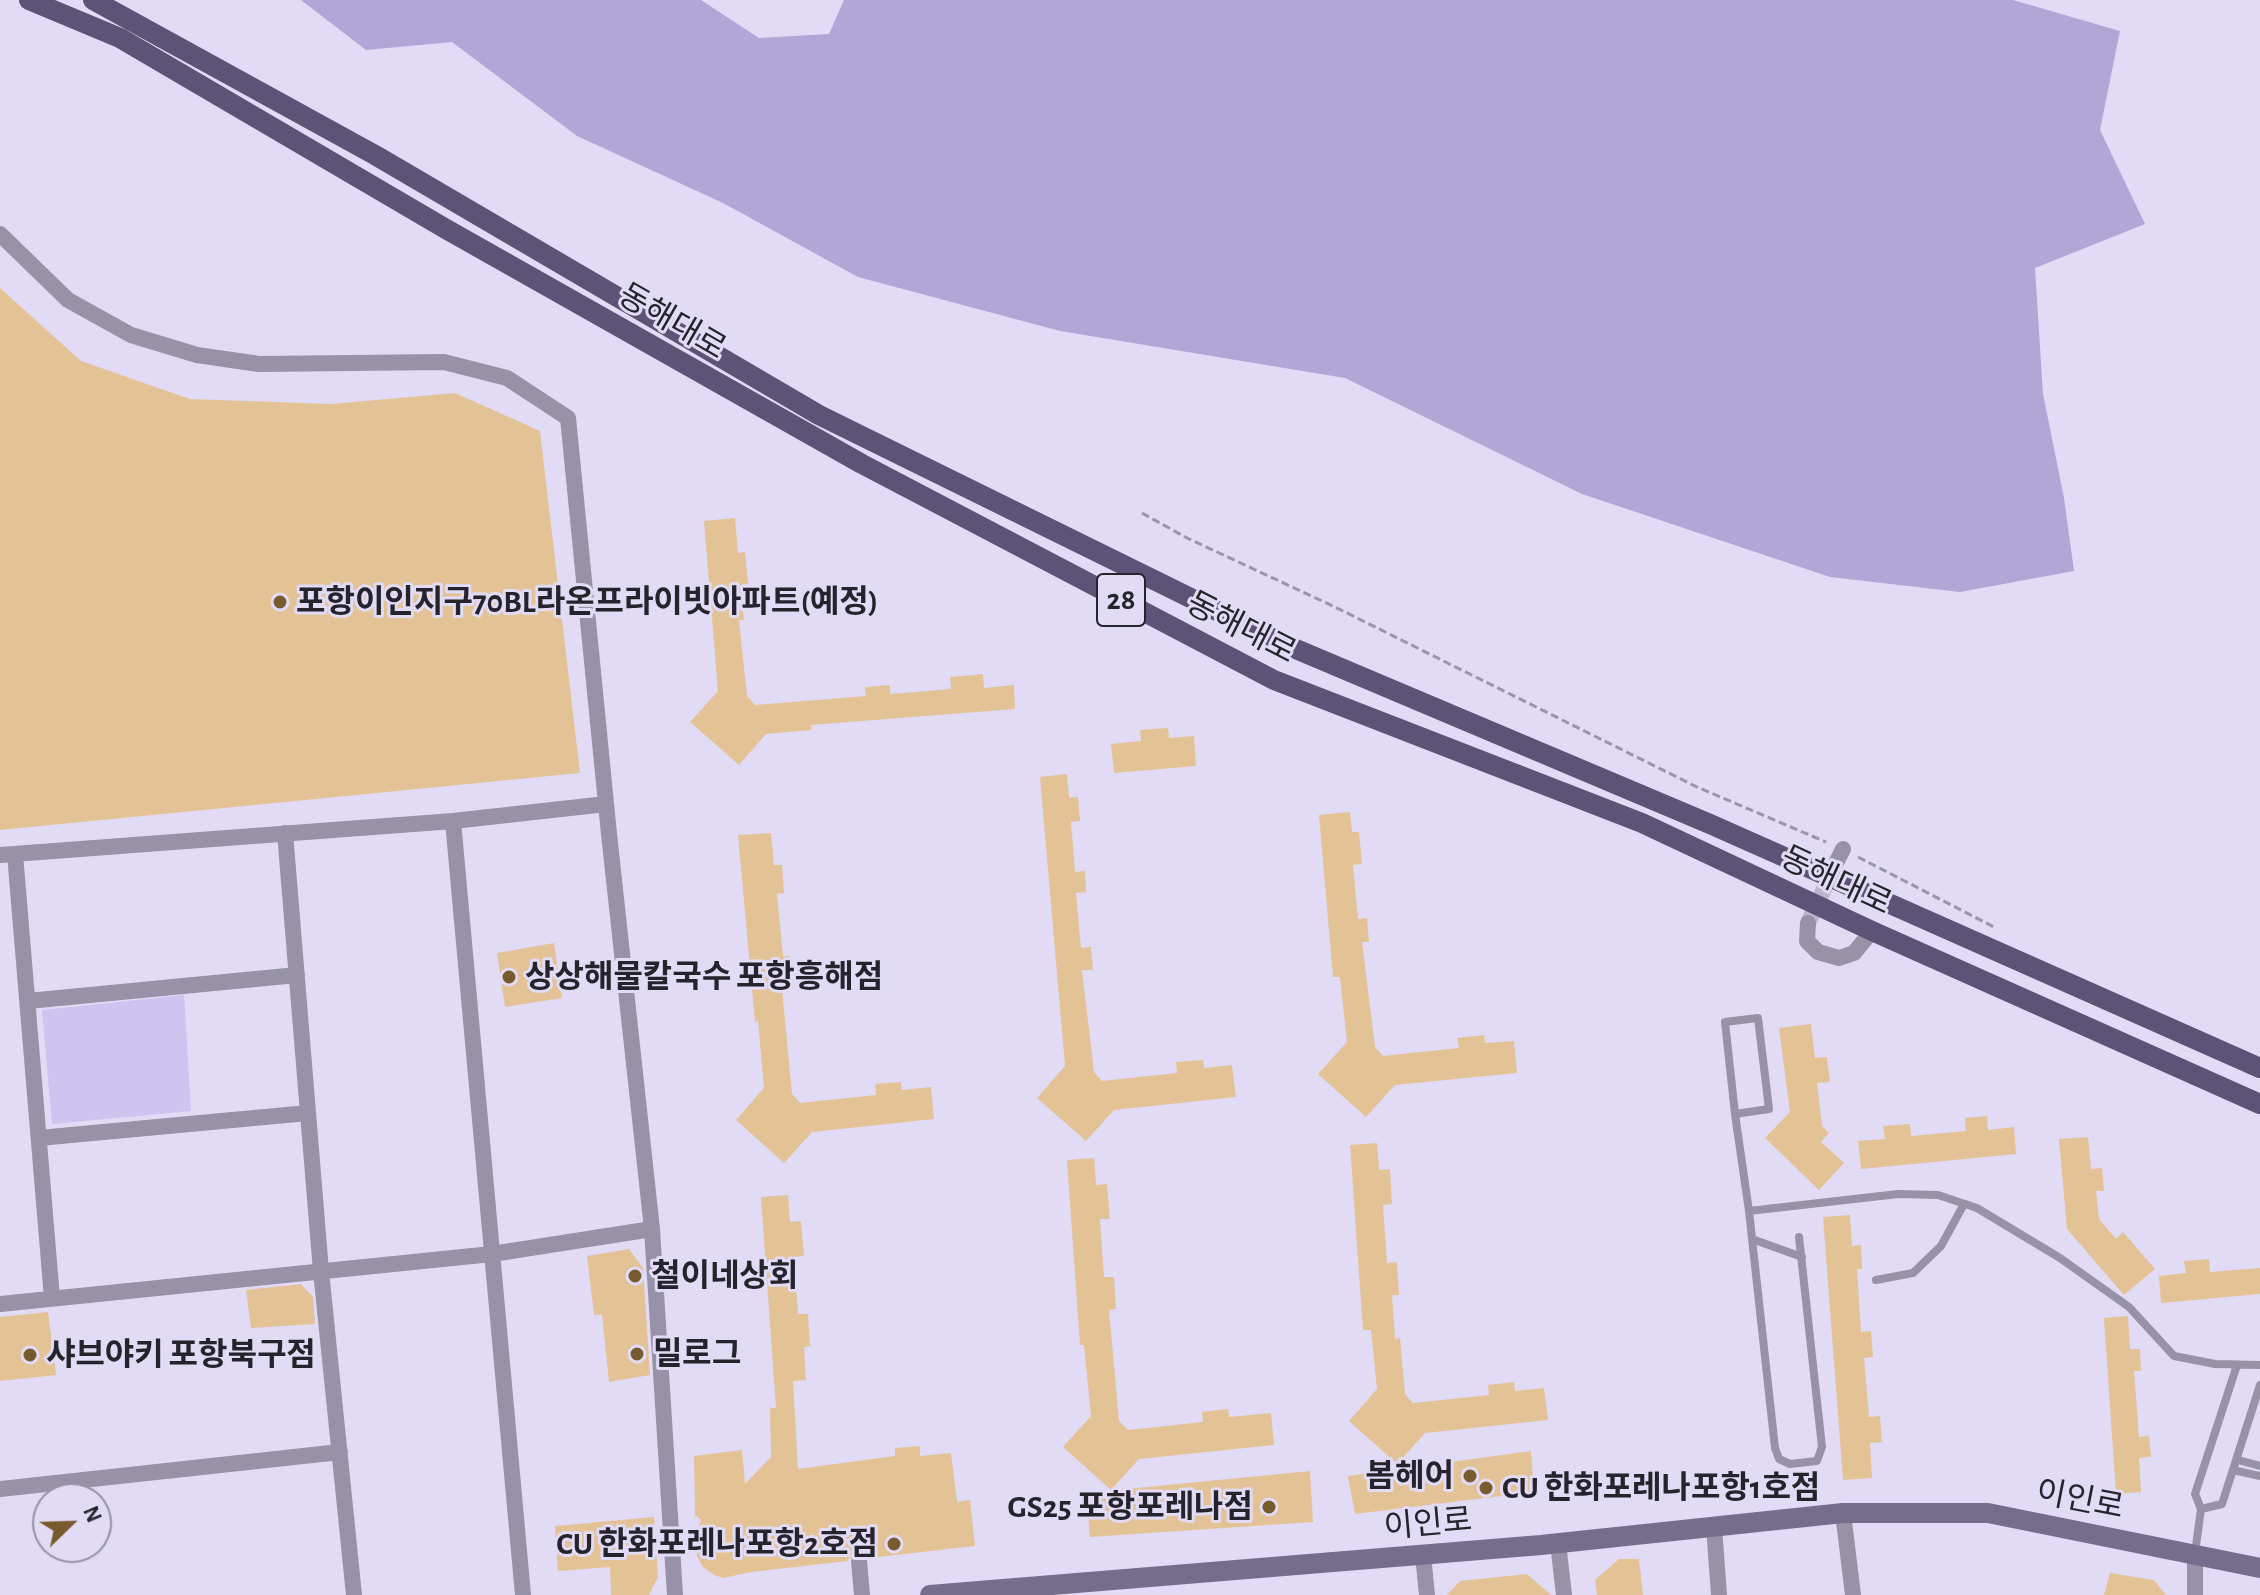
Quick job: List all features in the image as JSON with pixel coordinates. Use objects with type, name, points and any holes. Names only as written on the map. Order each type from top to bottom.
[{"type":"main road","name":"동해대로","points":[[29,0],[120,38],[446,229],[862,464],[1274,680],[1642,823],[1872,931],[2260,1104]]},
{"type":"main road","points":[[93,0],[375,155],[819,415],[1270,637],[1710,824],[2260,1068]]},
{"type":"street","points":[[0,234],[68,300],[131,335],[197,355],[259,364],[444,362],[507,378],[568,418],[652,1229],[675,1595]]},
{"type":"street","points":[[52,1298],[28,1001],[8,854],[453,821],[606,804]]},
{"type":"street","points":[[453,821],[523,1595]]},
{"type":"street","points":[[285,833],[321,1271],[354,1595]]},
{"type":"street","points":[[1808,923],[1807,941],[1818,952],[1839,958],[1854,953],[1872,931]]},
{"type":"street","points":[[28,1001],[297,975]]},
{"type":"street","points":[[39,1138],[308,1113]]},
{"type":"street","points":[[0,1304],[492,1254],[652,1229]]},
{"type":"street","points":[[0,1489],[340,1452]]},
{"type":"street","points":[[1843,1513],[1853,1595]]},
{"type":"street","name":"이인로","points":[[930,1595],[1558,1543],[1843,1513],[1988,1513],[2260,1568]]},
{"type":"street","points":[[1714,1527],[1719,1595]]},
{"type":"street","points":[[1558,1543],[1564,1595]]},
{"type":"street","points":[[2195,1554],[2195,1595]]},
{"type":"street","points":[[1423,1555],[1427,1595]]},
{"type":"street","points":[[859,1561],[862,1595]]},
{"type":"lane","points":[[1735,1114],[1769,1109],[1758,1018],[1725,1022],[1735,1114],[1749,1211],[1775,1448],[1779,1459],[1790,1464],[1817,1461],[1822,1447],[1799,1237]]},
{"type":"lane","points":[[1749,1211],[1898,1194],[1938,1195],[1977,1208],[2060,1258],[2129,1307],[2174,1356],[2215,1364],[2260,1365]]},
{"type":"lane","points":[[1876,1280],[1913,1273],[1941,1246],[1964,1204]]},
{"type":"lane","points":[[1752,1239],[1802,1257]]},
{"type":"lane","points":[[2195,1554],[2201,1509],[2195,1494],[2237,1365]]},
{"type":"lane","points":[[2201,1509],[2222,1504],[2260,1385]]},
{"type":"lane","points":[[2238,1460],[2260,1466]]},
{"type":"lane","points":[[2233,1470],[2260,1476]]},
{"type":"path","points":[[1142,513],[1187,538],[1335,607],[1697,787],[1998,929]]},
{"type":"shaded area","points":[[301,0],[701,0],[759,38],[829,34],[844,0],[2013,0],[2120,31],[2100,130],[2145,224],[2035,268],[2043,394],[2064,498],[2074,571],[1960,592],[1830,577],[1582,494],[1345,378],[1060,331],[858,277],[723,203],[577,136],[452,42],[366,50]]},
{"type":"shaded area","points":[[184,995],[191,1111],[52,1124],[42,1010]]},
{"type":"building","name":"포항이인지구70BL라온프라이빗아파트(예정)","points":[[0,288],[81,361],[190,399],[331,404],[455,393],[540,431],[580,773],[0,830]]},
{"type":"building","points":[[735,518],[738,553],[745,552],[748,584],[740,585],[744,620],[739,620],[747,696],[755,705],[866,696],[865,687],[890,685],[890,694],[951,689],[950,677],[983,674],[984,688],[1014,685],[1015,709],[811,725],[811,730],[766,734],[739,765],[690,722],[718,691],[704,521]]},
{"type":"building","points":[[1168,728],[1169,738],[1194,736],[1196,766],[1114,773],[1111,744],[1141,741],[1140,730]]},
{"type":"building","points":[[1067,774],[1069,798],[1078,797],[1080,821],[1071,822],[1075,872],[1085,871],[1086,892],[1076,893],[1081,948],[1091,947],[1093,970],[1082,970],[1094,1072],[1102,1081],[1177,1073],[1176,1062],[1203,1060],[1204,1068],[1232,1065],[1236,1097],[1114,1110],[1086,1141],[1037,1098],[1065,1066],[1040,777]]},
{"type":"building","points":[[1350,812],[1352,832],[1359,832],[1362,864],[1353,865],[1358,919],[1367,918],[1369,942],[1362,942],[1375,1047],[1383,1056],[1459,1048],[1457,1038],[1484,1035],[1485,1043],[1514,1041],[1517,1073],[1395,1085],[1366,1117],[1318,1074],[1347,1042],[1340,977],[1333,977],[1319,815]]},
{"type":"building","points":[[771,833],[774,865],[782,865],[784,893],[777,894],[783,956],[790,956],[793,988],[782,989],[792,1094],[800,1103],[876,1095],[875,1084],[901,1082],[902,1090],[931,1087],[934,1119],[812,1132],[784,1163],[736,1120],[764,1088],[738,835]]},
{"type":"building","points":[[554,943],[562,998],[505,1007],[497,953]]},
{"type":"building","points":[[1811,1024],[1815,1058],[1827,1057],[1830,1082],[1817,1083],[1822,1126],[1829,1133],[1821,1142],[1844,1163],[1819,1190],[1765,1138],[1790,1112],[1779,1028]]},
{"type":"building","points":[[1987,1116],[1988,1130],[2014,1127],[2016,1154],[1861,1169],[1858,1141],[1885,1139],[1883,1126],[1910,1124],[1911,1136],[1966,1131],[1965,1118]]},
{"type":"building","points":[[2088,1137],[2091,1169],[2102,1168],[2104,1191],[2096,1191],[2099,1219],[2116,1239],[2123,1232],[2155,1269],[2124,1295],[2067,1229],[2059,1139]]},
{"type":"building","points":[[1377,1143],[1379,1170],[1390,1169],[1392,1204],[1383,1205],[1387,1263],[1397,1262],[1399,1295],[1392,1295],[1395,1339],[1400,1338],[1405,1394],[1413,1403],[1489,1395],[1488,1385],[1514,1382],[1515,1391],[1544,1388],[1548,1420],[1425,1433],[1397,1464],[1349,1421],[1377,1389],[1371,1330],[1363,1330],[1350,1145]]},
{"type":"building","points":[[1094,1158],[1096,1185],[1107,1184],[1110,1219],[1100,1219],[1104,1277],[1114,1277],[1116,1309],[1109,1310],[1119,1421],[1128,1430],[1203,1422],[1202,1412],[1228,1409],[1229,1417],[1271,1413],[1274,1445],[1139,1459],[1111,1490],[1063,1447],[1091,1416],[1084,1345],[1080,1345],[1067,1160]]},
{"type":"building","points":[[788,1195],[790,1222],[801,1221],[804,1256],[794,1257],[798,1314],[808,1314],[810,1346],[804,1347],[806,1380],[793,1381],[798,1469],[895,1456],[895,1448],[920,1446],[920,1456],[951,1453],[957,1502],[970,1500],[975,1546],[869,1558],[864,1551],[857,1550],[848,1561],[723,1578],[703,1567],[697,1556],[696,1536],[701,1520],[695,1515],[694,1456],[742,1450],[745,1484],[771,1457],[770,1408],[776,1408],[761,1197]]},
{"type":"building","points":[[1850,1215],[1852,1246],[1861,1245],[1862,1269],[1857,1269],[1861,1332],[1871,1331],[1873,1357],[1864,1358],[1869,1417],[1880,1416],[1882,1442],[1870,1443],[1872,1478],[1843,1480],[1823,1217]]},
{"type":"building","points":[[629,1249],[643,1268],[650,1375],[609,1382],[602,1314],[594,1315],[587,1256]]},
{"type":"building","points":[[2209,1259],[2210,1272],[2260,1268],[2260,1294],[2161,1303],[2159,1276],[2186,1273],[2184,1261]]},
{"type":"building","points":[[301,1284],[313,1297],[315,1324],[251,1328],[246,1290]]},
{"type":"building","points":[[48,1312],[56,1375],[0,1381],[0,1317]]},
{"type":"building","points":[[2128,1316],[2130,1349],[2140,1349],[2141,1371],[2134,1371],[2139,1437],[2149,1436],[2151,1457],[2139,1458],[2141,1492],[2116,1494],[2104,1318]]},
{"type":"building","points":[[1531,1451],[1534,1492],[1355,1514],[1348,1476]]},
{"type":"building","points":[[1310,1471],[1313,1522],[1090,1537],[1086,1493]]},
{"type":"building","points":[[654,1517],[658,1577],[649,1595],[611,1595],[610,1567],[558,1571],[555,1526]]},
{"type":"building","points":[[1619,1559],[1639,1559],[1643,1595],[1597,1595],[1595,1580]]},
{"type":"building","points":[[2110,1573],[2154,1580],[2166,1595],[2104,1595]]},
{"type":"building","points":[[1527,1574],[1551,1595],[1447,1595],[1460,1581]]},
{"type":"tunnel","points":[[1808,923],[1835,866]]},
{"type":"place","name":"포항이인지구70BL라온프라이빗아파트(예정)","points":[[280,602]]},
{"type":"place","name":"상상해물칼국수 포항흥해점","points":[[509,977]]},
{"type":"place","name":"철이네상회","points":[[635,1276]]},
{"type":"place","name":"밀로그","points":[[637,1354]]},
{"type":"place","name":"샤브야키 포항북구점","points":[[30,1355]]},
{"type":"place","name":"봄헤어","points":[[1470,1476]]},
{"type":"place","name":"CU 한화포레나포항1호점","points":[[1486,1488]]},
{"type":"place","name":"GS25 포항포레나점","points":[[1269,1507]]},
{"type":"place","name":"CU 한화포레나포항2호점","points":[[894,1544]]}]
